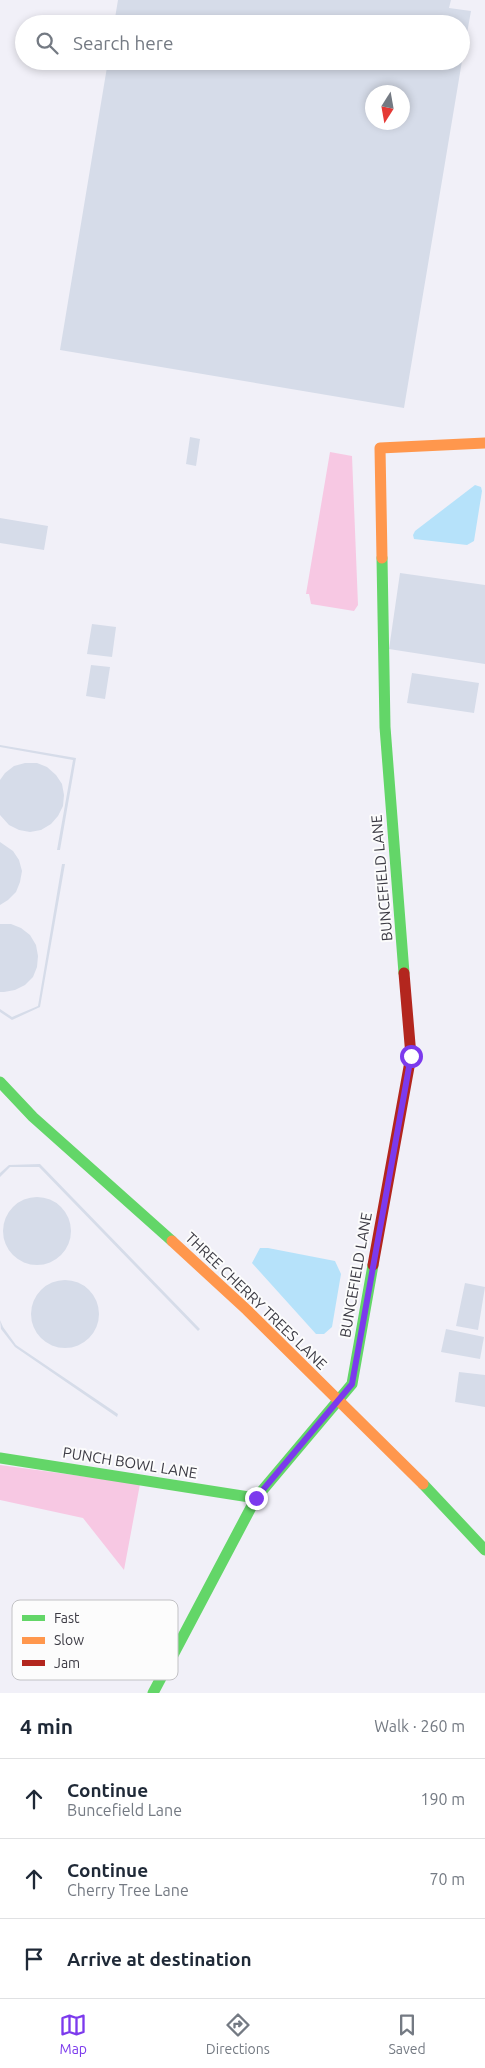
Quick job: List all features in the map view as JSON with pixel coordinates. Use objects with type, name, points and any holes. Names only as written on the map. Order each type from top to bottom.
[{"type":"street","name":"BUNCEFIELD LANE","points":[[338,1400],[352,1384],[411,1056],[385,728],[380,448],[485,443]]},
{"type":"street","name":"THREE CHERRY TREES LANE","points":[[0,1082],[33,1117],[114,1188],[246,1310],[429,1490],[485,1550]]},
{"type":"street","points":[[178,1646],[256,1498],[338,1400]]},
{"type":"street","name":"PUNCH BOWL LANE","points":[[0,1458],[256,1498]]},
{"type":"street","points":[[153,1693],[160,1680]]},
{"type":"shaded area","points":[[330,452],[352,456],[358,605],[354,611],[311,604],[309,594],[306,594]]},
{"type":"shaded area","points":[[0,1465],[140,1484],[124,1570],[83,1518],[0,1500]]},
{"type":"water","points":[[475,485],[481,487],[482,491],[474,541],[467,545],[414,539],[415,531]]},
{"type":"water","points":[[260,1248],[335,1261],[341,1274],[332,1327],[324,1334],[316,1334],[252,1263]]},
{"type":"building","points":[[118,0],[451,0],[449,8],[471,11],[470,17],[470,15],[116,15]]},
{"type":"building","points":[[107,70],[460,70],[404,408],[60,350]]},
{"type":"building","points":[[190,437],[200,439],[196,466],[186,464]]},
{"type":"building","points":[[0,518],[48,526],[44,550],[0,543]]},
{"type":"building","points":[[400,573],[485,585],[485,664],[389,649]]},
{"type":"building","points":[[92,624],[116,627],[112,657],[87,654]]},
{"type":"building","points":[[91,665],[110,667],[105,699],[86,696]]},
{"type":"building","points":[[412,673],[479,683],[474,713],[407,703]]},
{"type":"building","points":[[0,745],[76,758],[60,850],[57,850],[73,760],[0,747]]},
{"type":"building","points":[[25,763],[37,763],[47,767],[62,784],[64,795],[63,806],[51,824],[41,830],[30,832],[19,830],[9,825],[0,815],[0,780],[14,766]]},
{"type":"building","points":[[0,842],[13,851],[19,860],[22,871],[16,892],[0,905]]},
{"type":"building","points":[[62,864],[65,864],[40,1007],[12,1020],[0,1012],[0,1009],[12,1017],[38,1006]]},
{"type":"building","points":[[0,924],[11,924],[21,928],[30,935],[36,945],[38,956],[37,967],[33,977],[25,985],[15,990],[4,992],[0,992]]},
{"type":"building","points":[[40,1164],[200,1329],[198,1331],[39,1167],[10,1167],[0,1177],[0,1173],[9,1165]]},
{"type":"building","points":[[44,1197],[56,1203],[65,1212],[71,1224],[69,1244],[61,1255],[44,1265],[30,1265],[13,1255],[5,1244],[3,1224],[13,1207],[24,1199]]},
{"type":"building","points":[[58,1280],[72,1280],[84,1285],[94,1295],[99,1307],[99,1321],[94,1333],[84,1343],[72,1348],[58,1348],[46,1343],[36,1333],[31,1321],[31,1307],[36,1295],[46,1285]]},
{"type":"building","points":[[465,1283],[485,1287],[478,1330],[456,1326]]},
{"type":"building","points":[[0,1320],[16,1345],[118,1414],[117,1417],[15,1347],[1,1329]]},
{"type":"building","points":[[446,1329],[484,1337],[480,1359],[441,1352]]},
{"type":"building","points":[[459,1372],[485,1375],[485,1407],[455,1402]]},
{"type":"traffic: fast","points":[[382,558],[385,727],[404,973]]},
{"type":"traffic: fast","points":[[0,1082],[33,1117],[172,1241]]},
{"type":"traffic: fast","points":[[178,1646],[256,1498],[352,1384],[373,1265]]},
{"type":"traffic: fast","points":[[0,1458],[256,1498]]},
{"type":"traffic: fast","points":[[423,1484],[485,1550]]},
{"type":"traffic: fast","points":[[153,1693],[160,1680]]},
{"type":"traffic: slow","points":[[382,558],[380,448],[485,443]]},
{"type":"traffic: slow","points":[[172,1241],[247,1310],[423,1484]]},
{"type":"traffic: jam","points":[[373,1265],[411,1056],[404,973]]},
{"type":"route","points":[[256,1498],[352,1384],[411,1056]]}]
